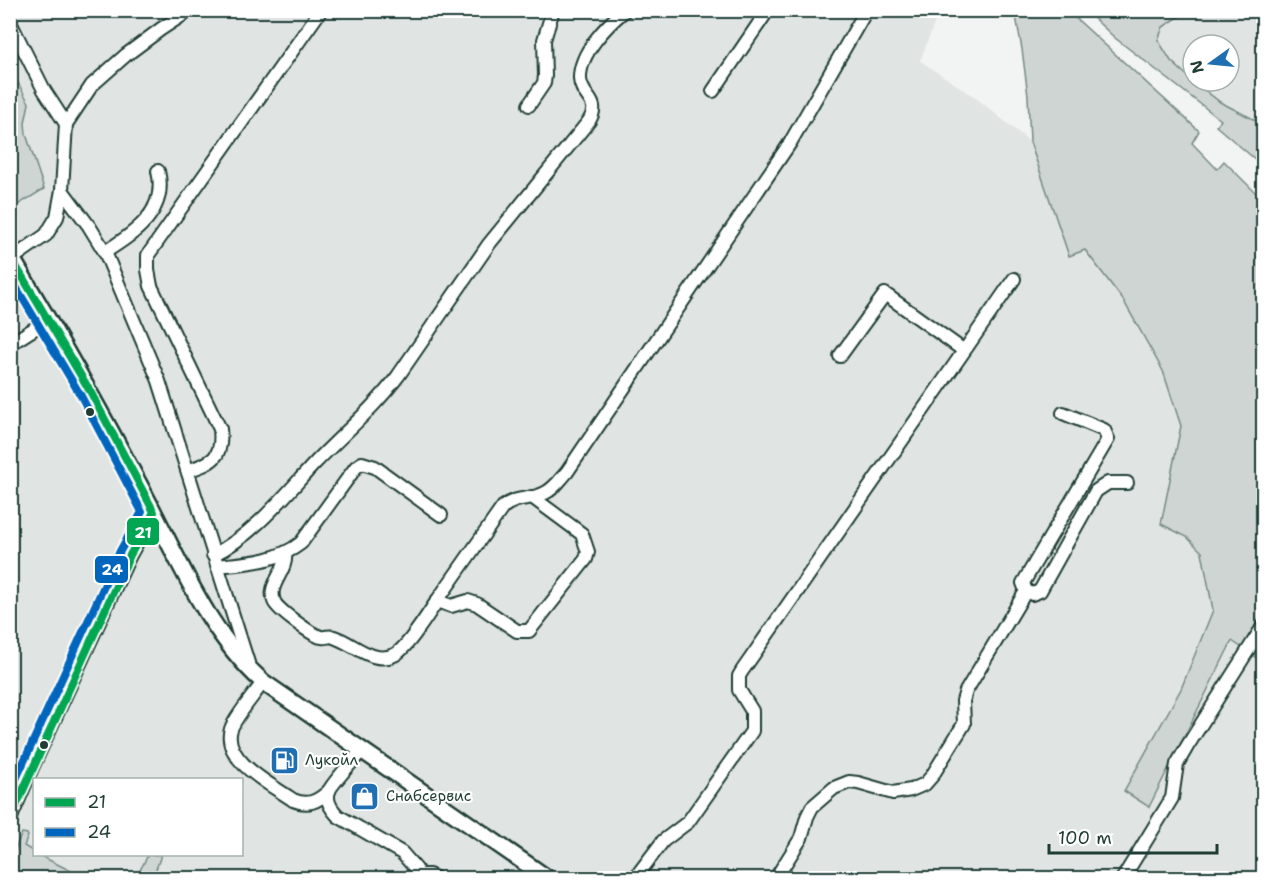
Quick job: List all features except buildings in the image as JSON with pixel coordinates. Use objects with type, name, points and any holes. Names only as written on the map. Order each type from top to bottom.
[{"type":"main road","points":[[12,256],[90,392],[198,597],[221,634],[251,671],[263,682],[547,879]]},
{"type":"street","points":[[12,256],[46,235],[57,217],[62,190],[66,124],[92,85],[126,55],[190,10]]},
{"type":"street","points":[[187,471],[213,460],[219,452],[220,429],[151,286],[148,255],[321,10]]},
{"type":"street","points":[[529,105],[544,83],[544,40],[553,10]]},
{"type":"street","points":[[215,560],[280,503],[316,462],[384,395],[489,243],[589,121],[594,108],[582,86],[580,77],[587,54],[601,33],[625,10]]},
{"type":"street","points":[[713,91],[768,10]]},
{"type":"street","points":[[285,553],[285,567],[272,593],[277,607],[320,637],[332,636],[372,655],[386,658],[400,652],[503,507],[513,500],[543,495],[552,489],[567,472],[790,143],[864,10]]},
{"type":"street","points":[[10,22],[44,90],[66,124]]},
{"type":"street","points":[[105,252],[127,239],[153,211],[160,198],[161,183],[158,171]]},
{"type":"street","points":[[62,190],[90,226],[105,252],[159,381],[251,671]]},
{"type":"street","points":[[635,879],[663,842],[688,822],[752,730],[752,711],[740,690],[739,676],[1014,279]]},
{"type":"street","points":[[840,356],[885,294],[963,350]]},
{"type":"street","points":[[10,344],[48,320]]},
{"type":"street","points":[[1063,413],[1104,430],[1108,439],[1023,583],[1026,591],[1032,594],[1040,591],[1096,492],[1108,483],[1127,483]]},
{"type":"street","points":[[215,560],[261,561],[285,553],[302,543],[356,467],[362,463],[375,467],[441,515]]},
{"type":"street","points":[[437,601],[451,606],[468,602],[477,604],[517,631],[529,631],[535,626],[586,559],[588,552],[582,534],[532,497]]},
{"type":"street","points":[[10,820],[125,565],[154,512]]},
{"type":"street","points":[[776,879],[801,838],[812,807],[834,788],[849,782],[894,793],[911,790],[925,784],[932,776],[964,724],[963,701],[966,691],[1026,591]]},
{"type":"street","points":[[1123,879],[1172,798],[1177,764],[1263,625]]},
{"type":"street","points":[[263,682],[231,729],[230,740],[237,759],[293,800],[308,804],[319,800],[362,750]]},
{"type":"street","points":[[328,791],[328,802],[338,816],[402,853],[411,861],[417,877],[429,875],[435,879]]},
{"type":"shaded area","points":[[11,11],[939,11],[920,61],[975,97],[1030,142],[1069,255],[1085,249],[1123,300],[1163,371],[1181,426],[1162,523],[1187,537],[1202,552],[1214,610],[1181,689],[1149,807],[1232,641],[1257,657],[1263,650],[1263,878],[11,878],[10,209],[44,189],[26,134],[25,123],[29,103],[11,68]]},
{"type":"shaded area","points":[[1015,11],[1068,11],[1199,131],[1192,143],[1217,169],[1224,161],[1263,200],[1263,650],[1257,658],[1232,641],[1149,807],[1124,791],[1181,689],[1213,610],[1202,552],[1187,537],[1161,524],[1181,426],[1163,371],[1123,300],[1085,250],[1069,256],[1030,142],[1028,96]]},
{"type":"shaded area","points":[[1086,11],[1188,11],[1163,27],[1158,40],[1171,61],[1181,70],[1181,89],[1115,38]]},
{"type":"shaded area","points":[[1188,11],[1263,11],[1263,124],[1220,102],[1209,93],[1241,93],[1241,33],[1181,33],[1181,70],[1171,61],[1158,40],[1163,27]]},
{"type":"shaded area","points":[[10,68],[29,103],[25,123],[26,134],[44,189],[11,209]]},
{"type":"shaded area","points":[[1186,93],[1208,93],[1220,102],[1263,124],[1263,166],[1216,126],[1221,120]]},
{"type":"shaded area","points":[[22,833],[27,834],[24,846],[33,851],[33,856],[41,856],[85,878],[11,878],[11,859]]},
{"type":"shaded area","points":[[147,856],[161,856],[153,878],[136,878]]},
{"type":"transit line","name":"21","points":[[10,256],[90,391],[154,512],[130,555],[10,819]]},
{"type":"transit line","name":"24","points":[[10,277],[81,396],[142,512],[120,551],[10,792]]},
{"type":"place","name":"Лукойл","points":[[284,760]]},
{"type":"place","name":"Снабсервис","points":[[365,796]]}]
